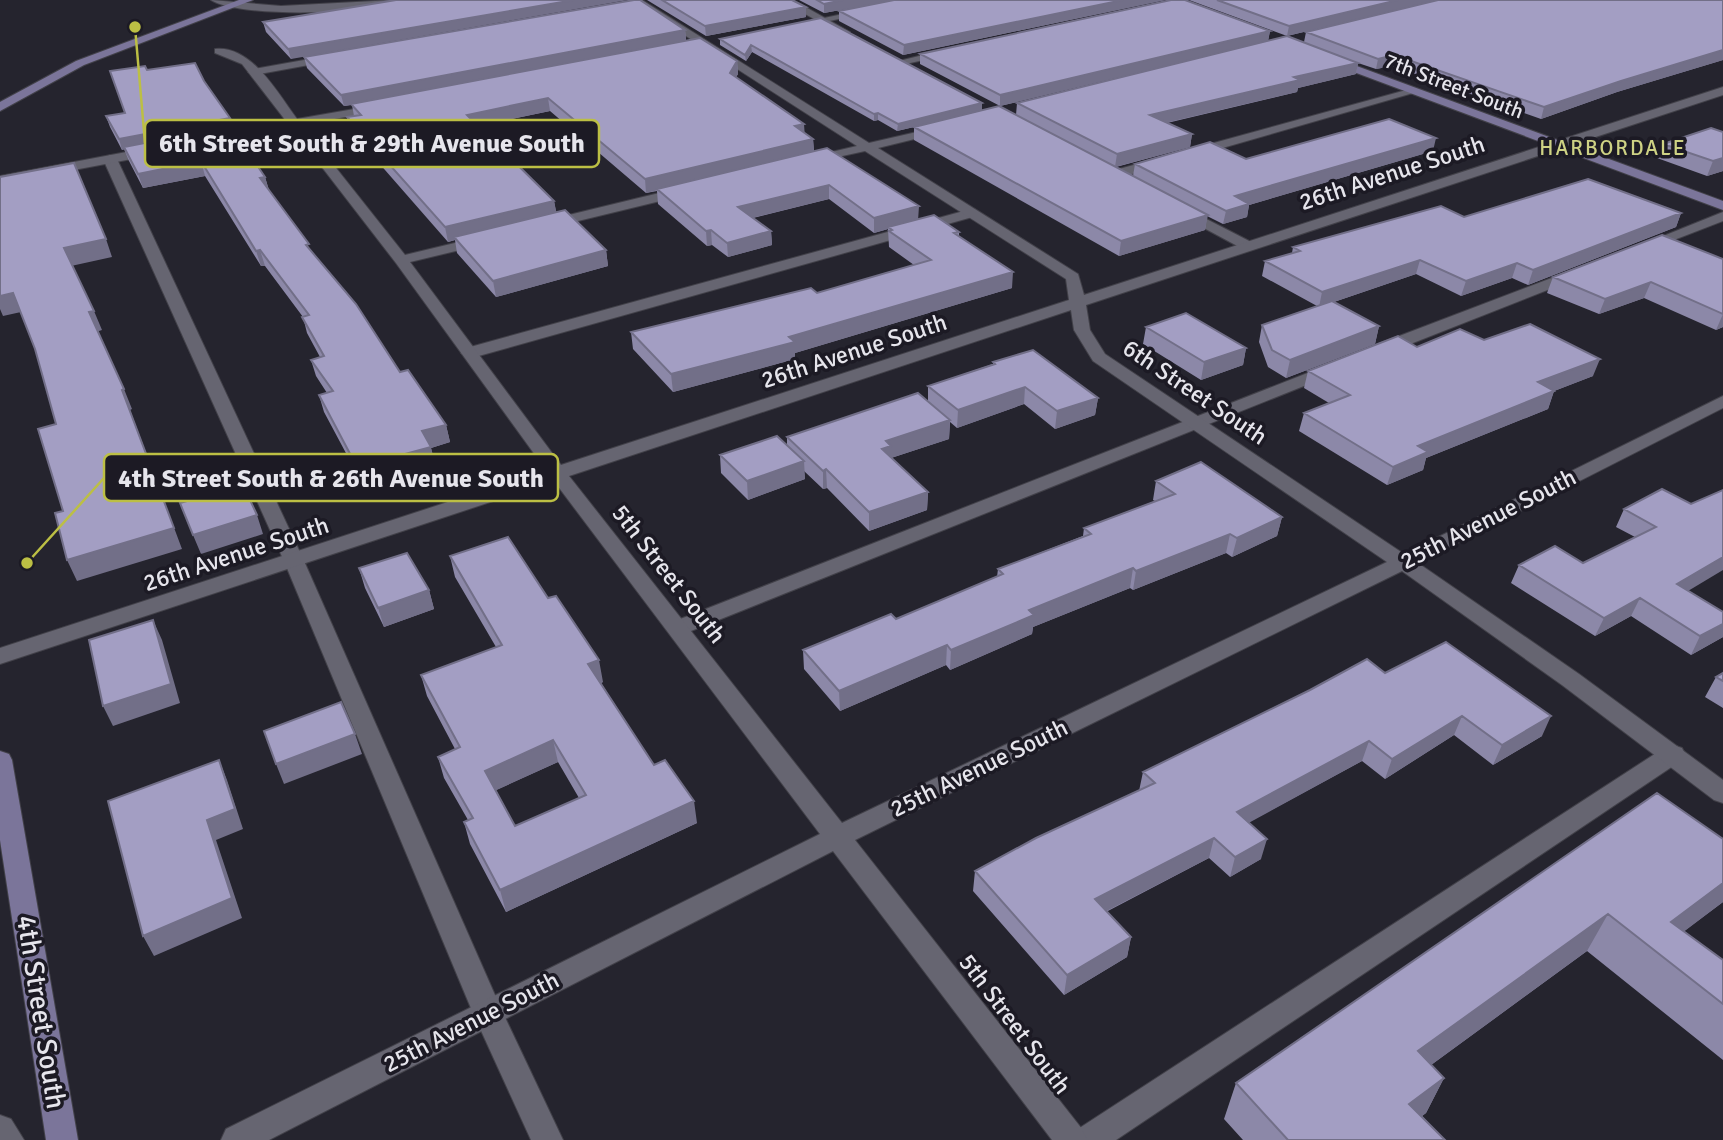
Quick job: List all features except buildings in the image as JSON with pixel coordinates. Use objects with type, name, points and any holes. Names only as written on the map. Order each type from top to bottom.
[{"type":"street","points":[[216,0],[234,5],[297,12],[389,0]]},
{"type":"street","points":[[0,107],[80,63],[248,0]]},
{"type":"street","points":[[785,0],[856,38]]},
{"type":"street","points":[[783,28],[924,0]]},
{"type":"street","name":"6th Street South","points":[[635,3],[703,43],[1073,277],[1082,331],[1099,357],[1404,562],[1673,754],[1723,793]]},
{"type":"street","points":[[925,75],[895,59],[954,50]]},
{"type":"street","name":"5th Street South","points":[[219,51],[246,62],[294,123],[401,260],[558,474],[1071,1140]]},
{"type":"street","name":"7th Street South","points":[[1313,53],[1723,206]]},
{"type":"street","points":[[254,72],[349,55]]},
{"type":"street","points":[[1113,175],[1414,91]]},
{"type":"street","name":"26th Avenue South","points":[[0,656],[1723,91]]},
{"type":"street","points":[[202,141],[390,105]]},
{"type":"street","points":[[799,163],[959,124]]},
{"type":"street","points":[[0,180],[163,149]]},
{"type":"street","points":[[110,159],[294,561],[488,1013],[547,1140]]},
{"type":"street","points":[[533,228],[693,189]]},
{"type":"street","points":[[1175,207],[1248,246]]},
{"type":"street","points":[[469,353],[971,213]]},
{"type":"street","points":[[1620,256],[1723,216]]},
{"type":"street","points":[[401,260],[494,238]]},
{"type":"street","points":[[678,628],[1594,266]]},
{"type":"street","name":"25th Avenue South","points":[[236,1140],[839,836],[1404,562],[1723,401]]},
{"type":"street","points":[[1089,1140],[1673,754]]},
{"type":"street","name":"4th Street South","points":[[0,760],[62,1140]]},
{"type":"street","points":[[0,1130],[9,1140]]},
{"type":"place","name":"6th Street South & 29th Avenue South","points":[[135,27]]},
{"type":"place","name":"4th Street South & 26th Avenue South","points":[[27,563]]},
{"type":"district","name":"HARBORDALE","points":[[1613,148]]}]
